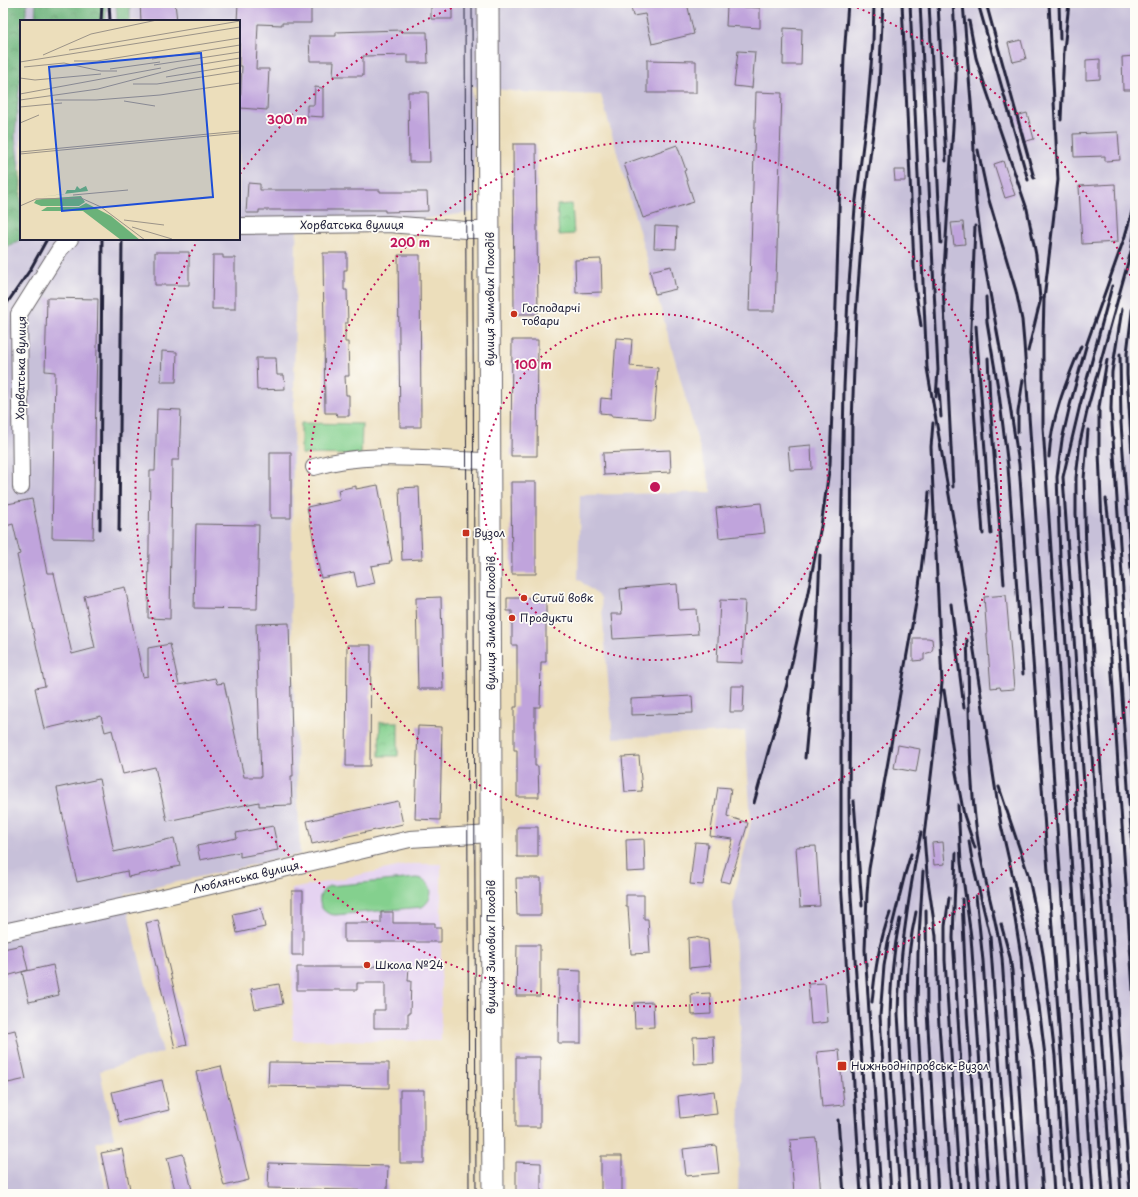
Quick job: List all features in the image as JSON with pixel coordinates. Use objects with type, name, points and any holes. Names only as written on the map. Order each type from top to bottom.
[{"type":"main road","name":"вулиця Зимових Походів","points":[[488,3],[493,1194]]},
{"type":"street","name":"Хорватська вулиця","points":[[240,226],[388,224],[466,230],[489,230]]},
{"type":"street","name":"Хорватська вулиця","points":[[21,487],[19,314],[60,250],[69,240]]},
{"type":"street","points":[[314,467],[331,462],[391,456],[490,461]]},
{"type":"street","name":"Люблянська вулиця","points":[[3,932],[134,904],[410,839],[492,834]]},
{"type":"shaded area","points":[[3,3],[1135,3],[1135,1194],[738,1194],[741,1038],[733,902],[751,821],[745,731],[613,738],[601,598],[578,579],[580,495],[712,492],[601,95],[521,92],[472,86],[475,212],[423,219],[298,220],[296,242],[291,609],[300,854],[125,894],[131,925],[163,1052],[100,1071],[114,1138],[96,1142],[107,1194],[3,1194]]},
{"type":"shaded area","name":"Школа №24","points":[[411,864],[441,864],[441,1041],[293,1040],[292,889]]},
{"type":"green space","points":[[3,3],[27,3],[25,20],[20,20],[20,80],[15,136],[20,171],[20,240],[3,249]]},
{"type":"green space","points":[[36,3],[106,3],[106,20],[35,20]]},
{"type":"green space","points":[[116,3],[130,3],[130,20],[117,20]]},
{"type":"green space","points":[[572,204],[574,234],[559,235],[557,205]]},
{"type":"green space","points":[[301,423],[362,424],[361,455],[301,454]]},
{"type":"green space","points":[[380,722],[398,722],[398,756],[379,756]]},
{"type":"green space","points":[[416,878],[422,879],[426,882],[431,890],[429,899],[422,907],[335,915],[329,914],[325,911],[320,903],[321,894],[329,886]]},
{"type":"building","points":[[140,3],[175,3],[177,20],[141,20]]},
{"type":"building","points":[[238,3],[311,3],[311,23],[282,23],[282,25],[258,24],[256,69],[269,69],[267,110],[240,108],[242,66],[240,66],[240,20],[237,20]]},
{"type":"building","points":[[431,3],[452,3],[452,19],[431,19]]},
{"type":"building","points":[[630,3],[687,3],[694,34],[652,44],[645,14],[633,16]]},
{"type":"building","points":[[727,6],[760,8],[760,28],[726,26]]},
{"type":"building","points":[[784,28],[802,29],[801,65],[783,65]]},
{"type":"building","points":[[401,30],[401,32],[427,32],[428,63],[408,63],[408,55],[363,56],[363,76],[333,76],[334,61],[310,61],[309,36],[336,36],[336,32]]},
{"type":"building","points":[[1021,40],[1026,59],[1013,62],[1008,43]]},
{"type":"building","points":[[738,51],[755,52],[752,88],[734,86]]},
{"type":"building","points":[[1135,56],[1135,90],[1123,90],[1122,57]]},
{"type":"building","points":[[1100,59],[1100,79],[1086,80],[1086,60]]},
{"type":"building","points":[[647,60],[696,61],[696,93],[647,93]]},
{"type":"building","points":[[315,87],[323,88],[323,117],[307,116],[307,105],[314,105]]},
{"type":"building","points":[[408,92],[428,92],[430,162],[409,162]]},
{"type":"building","points":[[756,92],[782,93],[775,311],[749,311]]},
{"type":"building","points":[[1027,113],[1034,139],[1023,142],[1016,116]]},
{"type":"building","points":[[1118,132],[1120,160],[1105,161],[1105,156],[1074,157],[1073,134]]},
{"type":"building","points":[[513,144],[536,144],[538,314],[514,314]]},
{"type":"building","points":[[677,145],[686,170],[684,171],[694,202],[643,218],[624,164]]},
{"type":"building","points":[[1003,161],[1015,195],[1005,198],[994,164]]},
{"type":"building","points":[[894,170],[905,170],[905,181],[895,181]]},
{"type":"building","points":[[248,183],[260,184],[260,190],[380,190],[380,192],[427,192],[428,211],[385,212],[385,210],[259,210],[259,213],[246,213]]},
{"type":"building","points":[[1115,184],[1118,242],[1082,244],[1079,186]]},
{"type":"building","points":[[963,222],[965,244],[954,245],[951,223]]},
{"type":"building","points":[[655,226],[677,227],[676,249],[654,248]]},
{"type":"building","points":[[155,252],[189,252],[189,285],[155,285]]},
{"type":"building","points":[[323,253],[347,253],[347,270],[344,270],[344,290],[347,290],[348,323],[345,323],[345,342],[348,342],[349,376],[345,376],[346,395],[349,395],[349,416],[337,416],[336,413],[325,413]]},
{"type":"building","points":[[213,255],[223,255],[223,258],[235,258],[235,309],[212,309]]},
{"type":"building","points":[[398,255],[420,255],[421,427],[400,427]]},
{"type":"building","points":[[601,259],[602,292],[576,293],[575,260]]},
{"type":"building","points":[[671,266],[676,289],[655,294],[650,271]]},
{"type":"building","points":[[47,298],[98,299],[93,539],[52,538],[55,372],[45,371]]},
{"type":"building","points":[[616,338],[632,339],[630,366],[658,368],[654,419],[611,416],[611,414],[600,413],[601,398],[612,399]]},
{"type":"building","points":[[512,340],[538,340],[537,456],[511,456]]},
{"type":"building","points":[[162,351],[177,352],[176,382],[161,382]]},
{"type":"building","points":[[256,358],[276,358],[277,375],[284,375],[285,389],[257,390]]},
{"type":"building","points":[[157,409],[181,410],[179,460],[172,460],[170,619],[148,618],[150,471],[155,471]]},
{"type":"building","points":[[811,445],[812,469],[790,470],[788,447]]},
{"type":"building","points":[[670,450],[671,472],[604,475],[603,453]]},
{"type":"building","points":[[270,452],[291,452],[291,518],[270,518]]},
{"type":"building","points":[[511,482],[536,482],[536,574],[512,574]]},
{"type":"building","points":[[378,485],[392,561],[389,561],[390,563],[371,566],[375,583],[357,587],[354,572],[321,578],[307,507],[340,500],[338,490],[356,486],[356,489]]},
{"type":"building","points":[[419,487],[422,559],[402,560],[399,488]]},
{"type":"building","points":[[32,499],[47,573],[54,573],[72,654],[95,648],[84,596],[125,587],[143,677],[148,676],[148,648],[170,644],[179,685],[215,678],[217,684],[224,683],[244,777],[261,777],[256,624],[289,623],[293,776],[291,776],[292,805],[259,806],[259,802],[167,821],[155,767],[123,774],[112,730],[105,732],[101,716],[44,729],[35,688],[45,686],[17,555],[20,554],[13,524],[6,526],[3,512],[3,505]]},
{"type":"building","points":[[761,503],[765,533],[719,538],[716,508]]},
{"type":"building","points":[[196,524],[259,525],[257,609],[194,608]]},
{"type":"building","points":[[677,584],[679,610],[696,609],[698,634],[613,639],[611,614],[622,614],[620,589]]},
{"type":"building","points":[[1006,595],[1014,689],[1001,690],[1000,687],[991,688],[984,597]]},
{"type":"building","points":[[441,597],[443,689],[418,689],[416,598]]},
{"type":"building","points":[[507,598],[546,598],[546,662],[541,662],[540,707],[535,707],[535,766],[538,766],[539,797],[517,797],[517,750],[514,750],[514,707],[517,707],[517,645],[512,645],[512,611],[507,611]]},
{"type":"building","points":[[720,600],[745,601],[742,663],[717,662]]},
{"type":"building","points":[[913,638],[932,639],[933,648],[931,652],[924,654],[924,660],[913,661]]},
{"type":"building","points":[[347,645],[371,645],[370,766],[346,766]]},
{"type":"building","points":[[731,686],[744,686],[743,712],[730,712]]},
{"type":"building","points":[[692,696],[693,713],[631,715],[631,699]]},
{"type":"building","points":[[418,726],[442,727],[440,820],[415,819]]},
{"type":"building","points":[[898,745],[920,749],[916,772],[894,768]]},
{"type":"building","points":[[639,756],[642,791],[625,792],[622,757]]},
{"type":"building","points":[[99,779],[114,852],[174,838],[180,866],[128,877],[127,871],[77,882],[57,788]]},
{"type":"building","points":[[718,787],[731,788],[727,816],[748,823],[730,883],[721,881],[733,839],[710,836]]},
{"type":"building","points":[[398,801],[403,824],[312,844],[307,821]]},
{"type":"building","points":[[273,826],[278,850],[240,857],[240,852],[200,860],[197,846],[237,838],[236,833]]},
{"type":"building","points":[[517,827],[538,827],[538,857],[517,857]]},
{"type":"building","points":[[644,839],[645,871],[627,872],[626,840]]},
{"type":"building","points":[[695,842],[708,843],[703,885],[690,884]]},
{"type":"building","points":[[943,842],[945,864],[934,865],[932,843]]},
{"type":"building","points":[[816,846],[820,906],[800,907],[796,847]]},
{"type":"building","points":[[516,878],[541,878],[541,915],[517,915]]},
{"type":"building","points":[[292,891],[303,891],[303,955],[292,955]]},
{"type":"building","points":[[626,895],[644,895],[644,919],[648,919],[650,953],[631,954]]},
{"type":"building","points":[[261,908],[265,927],[237,933],[233,914]]},
{"type":"building","points":[[381,912],[393,912],[393,923],[435,923],[435,928],[441,928],[441,942],[344,942],[344,923],[381,923]]},
{"type":"building","points":[[158,920],[187,1045],[175,1048],[146,923]]},
{"type":"building","points":[[695,937],[708,940],[710,966],[689,968],[688,938]]},
{"type":"building","points":[[22,945],[28,970],[3,977],[3,949]]},
{"type":"building","points":[[517,945],[540,945],[540,996],[516,996]]},
{"type":"building","points":[[53,965],[59,995],[29,1002],[22,972]]},
{"type":"building","points":[[409,966],[408,981],[411,981],[408,1028],[374,1028],[374,1010],[385,1010],[385,983],[357,983],[357,990],[297,990],[297,967]]},
{"type":"building","points":[[559,970],[581,971],[581,1043],[558,1043]]},
{"type":"building","points":[[825,983],[828,1022],[811,1024],[808,984]]},
{"type":"building","points":[[279,984],[283,1004],[255,1009],[251,989]]},
{"type":"building","points":[[710,993],[711,1014],[692,1015],[691,994]]},
{"type":"building","points":[[653,1002],[654,1027],[635,1028],[634,1003]]},
{"type":"building","points":[[15,1030],[26,1079],[8,1083],[3,1062],[3,1033]]},
{"type":"building","points":[[713,1036],[714,1063],[694,1064],[693,1037]]},
{"type":"building","points":[[839,1050],[844,1105],[822,1107],[817,1052]]},
{"type":"building","points":[[516,1057],[540,1057],[540,1127],[516,1127]]},
{"type":"building","points":[[269,1062],[389,1063],[389,1088],[268,1086]]},
{"type":"building","points":[[221,1066],[249,1180],[224,1186],[196,1072]]},
{"type":"building","points":[[162,1080],[169,1110],[119,1122],[112,1092]]},
{"type":"building","points":[[400,1090],[424,1090],[424,1163],[400,1163]]},
{"type":"building","points":[[714,1091],[717,1114],[680,1118],[678,1096]]},
{"type":"building","points":[[816,1138],[821,1194],[794,1194],[790,1140]]},
{"type":"building","points":[[716,1145],[719,1173],[686,1176],[683,1149]]},
{"type":"building","points":[[122,1149],[131,1194],[110,1194],[101,1153]]},
{"type":"building","points":[[183,1154],[193,1194],[176,1194],[167,1158]]},
{"type":"building","points":[[601,1156],[622,1156],[622,1194],[601,1194]]},
{"type":"building","points":[[516,1162],[541,1163],[541,1194],[516,1194]]},
{"type":"building","points":[[269,1163],[388,1166],[387,1191],[268,1188]]},
{"type":"tram line","points":[[465,3],[469,1194]]},
{"type":"tram line","points":[[472,3],[476,1194]]},
{"type":"railway","points":[[101,20],[102,3]]},
{"type":"railway","points":[[109,3],[110,20]]},
{"type":"railway","points":[[835,335],[844,57],[848,3]]},
{"type":"railway","points":[[861,1194],[841,881],[841,552],[844,387],[848,296],[855,208],[867,113],[873,42],[874,3]]},
{"type":"railway","points":[[870,1194],[850,881],[849,797],[852,423],[856,314],[864,206],[879,84],[883,3]]},
{"type":"railway","points":[[902,3],[915,286],[921,326]]},
{"type":"railway","points":[[910,3],[927,368],[957,541],[1001,825],[1030,955],[1039,1006],[1045,1056],[1054,1194]]},
{"type":"railway","points":[[920,3],[938,370],[936,397]]},
{"type":"railway","points":[[929,3],[941,243]]},
{"type":"railway","points":[[938,3],[946,161]]},
{"type":"railway","points":[[953,3],[956,48],[956,79],[943,286],[953,487]]},
{"type":"railway","points":[[963,3],[973,127],[976,202],[983,255],[1007,386],[1019,464],[1071,1194]]},
{"type":"railway","points":[[978,3],[1028,180]]},
{"type":"railway","points":[[986,3],[1034,178]]},
{"type":"railway","points":[[1049,3],[1058,180],[1044,299],[1043,427],[1093,1194]]},
{"type":"railway","points":[[1059,3],[1060,39]]},
{"type":"railway","points":[[1061,120],[1064,50],[1069,3]]},
{"type":"railway","points":[[969,21],[976,58],[1027,209],[1036,255],[1040,299]]},
{"type":"railway","points":[[978,150],[988,197],[1016,291],[1022,320],[1082,1194]]},
{"type":"railway","points":[[1103,1194],[1060,556],[1057,477],[1062,440],[1087,343],[1125,236],[1135,201]]},
{"type":"railway","points":[[975,226],[970,352],[983,534]]},
{"type":"railway","points":[[1131,253],[1135,227]]},
{"type":"railway","points":[[3,309],[30,270],[46,240]]},
{"type":"railway","points":[[100,529],[102,240]]},
{"type":"railway","points":[[119,531],[122,240]]},
{"type":"railway","points":[[1121,1194],[1076,514],[1076,478],[1080,442],[1088,407],[1132,248]]},
{"type":"railway","points":[[1112,286],[1080,405],[1063,477],[1112,1194]]},
{"type":"railway","points":[[1135,287],[1127,353],[1135,504]]},
{"type":"railway","points":[[986,297],[987,322],[999,394],[1008,467],[1023,674]]},
{"type":"railway","points":[[1028,351],[1041,298]]},
{"type":"railway","points":[[1122,309],[1112,372],[1111,409],[1135,770]]},
{"type":"railway","points":[[976,326],[991,534]]},
{"type":"railway","points":[[754,803],[787,684],[807,597],[821,526],[830,464],[835,330]]},
{"type":"railway","points":[[1049,457],[1050,443],[1060,400],[1081,346]]},
{"type":"railway","points":[[1120,354],[1121,423],[1135,629]]},
{"type":"railway","points":[[988,358],[1004,584]]},
{"type":"railway","points":[[1107,360],[1099,407],[1102,524],[1135,1020]]},
{"type":"railway","points":[[1018,432],[1018,412],[1023,380]]},
{"type":"railway","points":[[939,389],[941,417]]},
{"type":"railway","points":[[933,423],[931,447],[942,683],[924,836],[927,874],[936,936],[938,1011],[951,1194]]},
{"type":"railway","points":[[1088,430],[1084,479],[1086,551],[1130,1194]]},
{"type":"railway","points":[[872,1058],[865,950],[869,869],[919,586],[929,492]]},
{"type":"railway","points":[[1106,499],[1112,548],[1135,891]]},
{"type":"railway","points":[[805,758],[817,627],[820,555]]},
{"type":"railway","points":[[951,604],[964,708]]},
{"type":"railway","points":[[967,640],[974,809],[979,849],[1002,958],[1018,1194]]},
{"type":"railway","points":[[944,690],[956,773],[964,815],[975,848]]},
{"type":"railway","points":[[999,787],[1028,874],[1043,954],[1055,1056],[1064,1194]]},
{"type":"railway","points":[[854,801],[862,906]]},
{"type":"railway","points":[[958,805],[961,863],[971,937],[989,1194]]},
{"type":"railway","points":[[909,1194],[898,1014],[900,968],[905,923],[921,832]]},
{"type":"railway","points":[[969,841],[990,936],[1009,1194]]},
{"type":"railway","points":[[956,853],[953,938],[969,1194]]},
{"type":"railway","points":[[891,1194],[880,1016],[884,966],[888,942],[911,854]]},
{"type":"railway","points":[[923,871],[918,953],[917,1011],[928,1194]]},
{"type":"railway","points":[[1010,888],[1021,956],[1024,1003],[1033,1055],[1043,1194]]},
{"type":"railway","points":[[976,896],[983,961],[999,1194]]},
{"type":"railway","points":[[949,898],[945,926],[945,960],[960,1194]]},
{"type":"railway","points":[[962,899],[967,1011],[979,1194]]},
{"type":"railway","points":[[926,910],[927,1011],[938,1194]]},
{"type":"railway","points":[[916,912],[909,954],[907,995],[908,1036],[918,1194]]},
{"type":"railway","points":[[872,1002],[878,957],[890,913]]},
{"type":"railway","points":[[900,919],[894,953],[890,1022],[892,1091],[900,1194]]},
{"type":"railway","points":[[1001,924],[1010,957],[1012,971],[1027,1194]]},
{"type":"railway","points":[[872,1052],[881,1194]]},
{"type":"railway","points":[[838,1120],[844,1194]]},
{"type":"place","name":"Господарчі товари","points":[[514,314]]},
{"type":"place","name":"Вузол","points":[[466,533]]},
{"type":"place","name":"Ситий вовк","points":[[524,598]]},
{"type":"place","name":"Продукти","points":[[512,618]]},
{"type":"place","name":"Школа №24","points":[[367,965]]},
{"type":"place","name":"Нижньодніпровськ-Вузол","points":[[842,1066]]}]
